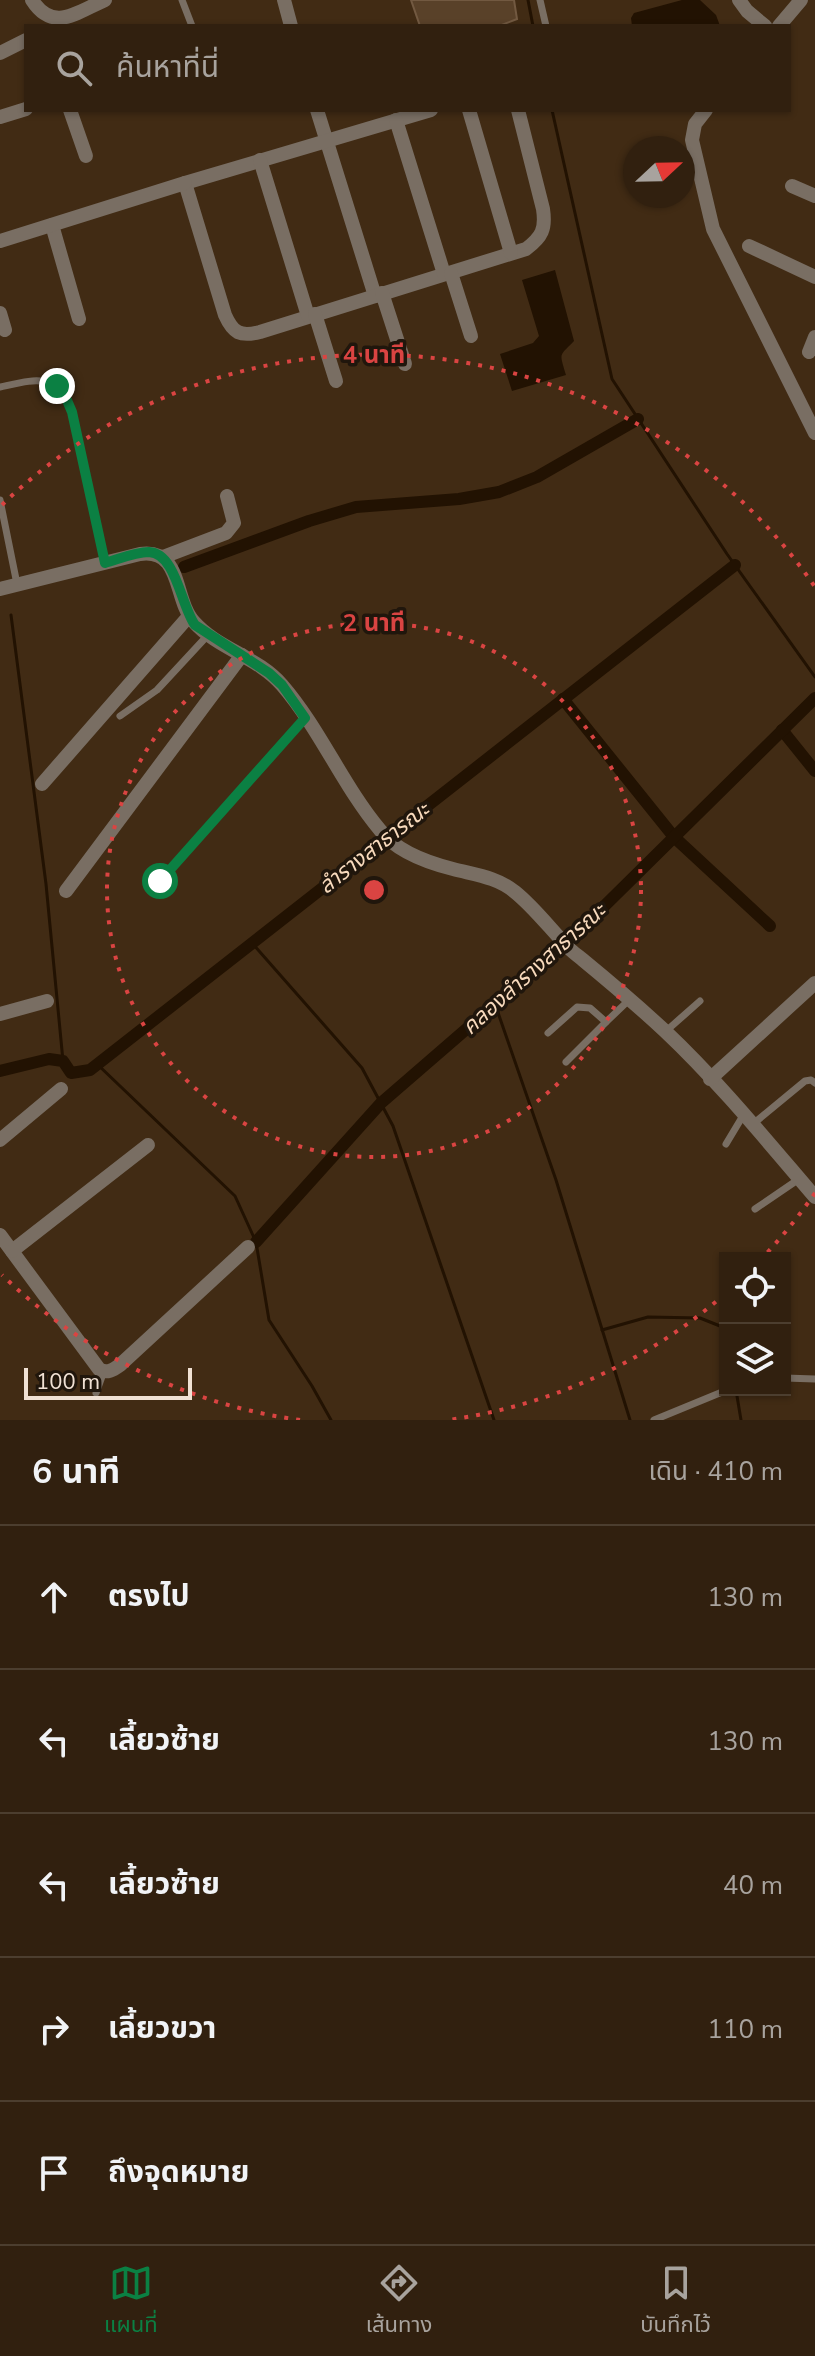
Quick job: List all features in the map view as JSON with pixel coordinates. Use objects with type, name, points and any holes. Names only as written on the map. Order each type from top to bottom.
[{"type":"street","points":[[32,0],[44,20],[59,19],[105,0]]},
{"type":"street","points":[[284,0],[290,24]]},
{"type":"street","points":[[739,0],[763,24]]},
{"type":"street","points":[[781,24],[801,0]]},
{"type":"street","points":[[0,53],[24,41]]},
{"type":"street","points":[[0,117],[24,110]]},
{"type":"street","points":[[71,112],[86,156]]},
{"type":"street","points":[[318,112],[405,364]]},
{"type":"street","points":[[0,241],[424,112]]},
{"type":"street","points":[[470,112],[511,253]]},
{"type":"street","points":[[185,183],[230,325],[237,332],[247,335],[526,249],[535,242],[543,234],[545,223],[518,112]]},
{"type":"street","points":[[704,112],[695,124],[692,140],[713,229],[815,433]]},
{"type":"street","points":[[396,120],[471,336]]},
{"type":"street","points":[[260,160],[336,381]]},
{"type":"street","points":[[792,186],[815,196]]},
{"type":"street","points":[[52,225],[79,319]]},
{"type":"street","points":[[749,246],[815,277]]},
{"type":"street","points":[[0,313],[5,330]]},
{"type":"street","points":[[809,352],[815,337]]},
{"type":"street","points":[[163,557],[226,533],[234,523],[227,496]]},
{"type":"street","points":[[0,589],[149,552],[163,557],[172,570],[189,616],[208,635],[269,673],[282,685],[384,835],[405,850],[438,865],[486,876],[515,892],[571,950],[665,1032],[748,1119],[815,1197]]},
{"type":"street","points":[[42,784],[189,616]]},
{"type":"street","points":[[66,891],[242,655]]},
{"type":"street","points":[[710,1079],[815,983]]},
{"type":"street","points":[[0,1014],[47,1001]]},
{"type":"street","points":[[0,1140],[61,1089]]},
{"type":"street","points":[[12,1251],[148,1145]]},
{"type":"street","points":[[0,1235],[90,1357],[104,1371],[120,1365],[248,1247]]},
{"type":"lane","points":[[182,0],[191,24]]},
{"type":"lane","points":[[540,0],[546,24]]},
{"type":"lane","points":[[0,387],[47,381],[57,386],[66,398],[72,412],[105,563]]},
{"type":"lane","points":[[0,500],[18,584]]},
{"type":"lane","points":[[120,716],[157,690],[208,635]]},
{"type":"lane","points":[[160,881],[305,718]]},
{"type":"lane","points":[[566,1062],[629,1000]]},
{"type":"lane","points":[[665,1032],[700,1001]]},
{"type":"lane","points":[[548,1033],[577,1007],[590,1008],[606,1022]]},
{"type":"lane","points":[[726,1144],[748,1119],[805,1081],[815,1083]]},
{"type":"lane","points":[[755,1209],[799,1179]]},
{"type":"lane","points":[[96,1393],[104,1371]]},
{"type":"lane","points":[[791,1378],[815,1379]]},
{"type":"lane","points":[[654,1420],[719,1393]]},
{"type":"shaded area","points":[[682,0],[700,0],[716,15],[719,24],[632,24],[634,13]]},
{"type":"shaded area","points":[[555,270],[574,341],[562,355],[566,375],[512,391],[500,354],[533,343],[539,336],[522,280]]},
{"type":"building","points":[[411,0],[514,0],[517,19],[504,24],[419,24]]},
{"type":"waterway","points":[[528,0],[533,24]]},
{"type":"waterway","points":[[552,112],[612,379],[727,554],[815,677]]},
{"type":"waterway","points":[[184,567],[356,507],[459,499],[499,492],[537,477],[638,419]]},
{"type":"waterway","name":"ลำรางสาธารณะ","points":[[0,1071],[49,1059],[63,1061],[71,1073],[90,1070],[735,565]]},
{"type":"waterway","points":[[11,615],[46,884],[63,1061]]},
{"type":"waterway","name":"คลองลำรางสาธารณะ","points":[[256,1242],[381,1103],[575,935],[815,698]]},
{"type":"waterway","points":[[563,699],[674,837],[770,926]]},
{"type":"waterway","points":[[782,730],[815,771]]},
{"type":"waterway","points":[[252,943],[362,1068],[393,1126],[494,1420]]},
{"type":"waterway","points":[[495,1004],[556,1180],[630,1420]]},
{"type":"waterway","points":[[97,1064],[235,1196],[256,1242],[269,1320],[331,1420]]},
{"type":"waterway","points":[[602,1330],[648,1317],[700,1318],[719,1326]]},
{"type":"waterway","points":[[737,1396],[741,1420]]},
{"type":"route","points":[[57,386],[72,412],[105,563],[149,552],[163,557],[172,570],[195,625],[269,673],[282,685],[305,718],[160,881]]}]
